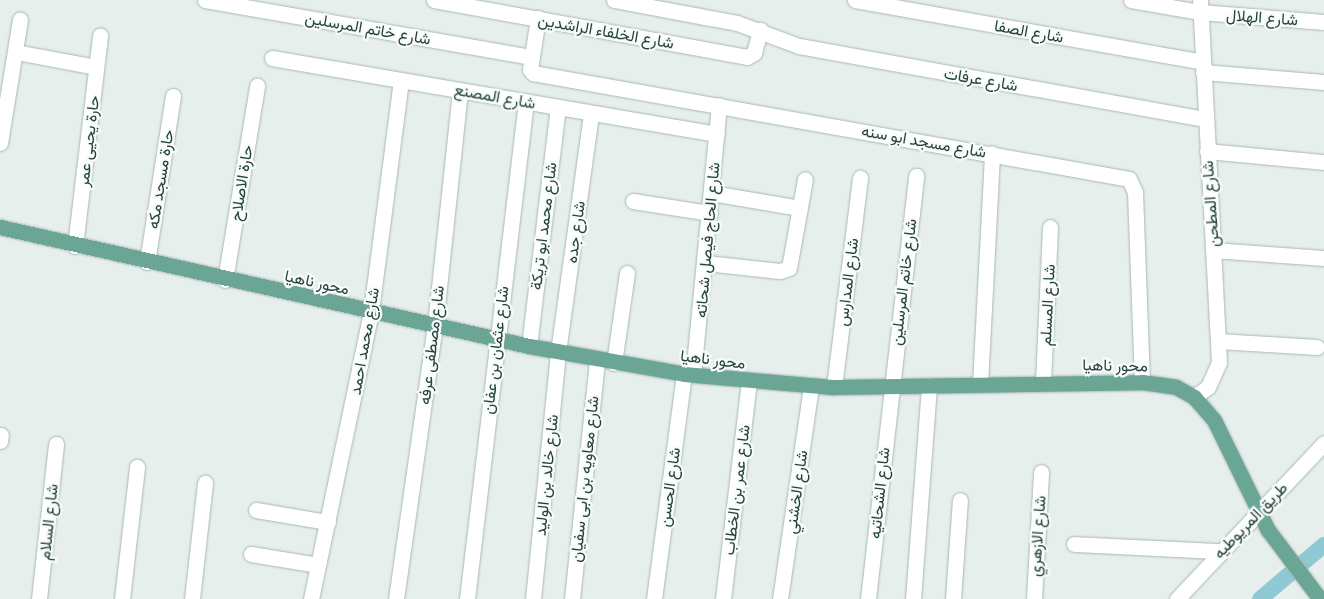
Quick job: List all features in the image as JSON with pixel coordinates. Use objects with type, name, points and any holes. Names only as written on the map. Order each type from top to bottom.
[{"type":"main road","name":"محور ناهيا","points":[[0,227],[225,280],[529,346],[597,360],[689,375],[748,382],[834,387],[890,388],[1043,382],[1142,382],[1176,387],[1194,397],[1214,420],[1257,511],[1292,566],[1320,599]]},
{"type":"street","name":"شارع خاتم المرسلين","points":[[205,0],[532,56]]},
{"type":"street","name":"شارع الخلفاء الراشدين","points":[[434,0],[747,57],[754,53],[760,30]]},
{"type":"street","name":"شارع عرفات","points":[[614,0],[760,30],[799,46],[1205,119]]},
{"type":"street","name":"شارع الصفا","points":[[855,0],[1203,67],[1324,82]]},
{"type":"street","name":"شارع الهلال","points":[[1131,0],[1200,6],[1324,22]]},
{"type":"street","name":"شارع المطحن","points":[[1194,397],[1214,379],[1219,362],[1200,6]]},
{"type":"street","points":[[532,56],[538,18]]},
{"type":"street","points":[[0,143],[20,20]]},
{"type":"street","name":"حارة يحيى عمر","points":[[75,246],[100,35]]},
{"type":"street","points":[[16,52],[96,68]]},
{"type":"street","name":"شارع مسجد ابو سنه","points":[[532,56],[533,73],[1123,176],[1134,184],[1142,382]]},
{"type":"street","name":"شارع المصنع","points":[[272,58],[717,134]]},
{"type":"street","name":"شارع محمد احمد","points":[[311,599],[371,311],[402,81]]},
{"type":"street","name":"حارة الاصلاح","points":[[225,280],[257,86]]},
{"type":"street","name":"شارع مصطفى عرفه","points":[[396,599],[435,325],[460,90]]},
{"type":"street","name":"حارة مسجد مكه","points":[[147,262],[173,96]]},
{"type":"street","name":"شارع عثمان بن عفان","points":[[467,599],[495,338],[526,101]]},
{"type":"street","name":"شارع الحاج فيصل شحاته","points":[[689,375],[706,263],[719,105]]},
{"type":"street","name":"شارع محمد ابو تريكة","points":[[529,346],[558,107]]},
{"type":"street","name":"شارع جده","points":[[558,352],[591,113]]},
{"type":"street","points":[[1207,152],[1324,162]]},
{"type":"street","points":[[980,384],[992,153]]},
{"type":"street","name":"شارع خاتم المرسلين","points":[[890,388],[916,176]]},
{"type":"street","name":"شارع المدارس","points":[[834,387],[860,178]]},
{"type":"street","points":[[706,263],[786,270],[792,262],[804,179]]},
{"type":"street","points":[[712,193],[800,208]]},
{"type":"street","points":[[633,201],[710,213]]},
{"type":"street","name":"شارع المسلم","points":[[1043,382],[1050,228]]},
{"type":"street","points":[[1213,250],[1324,258]]},
{"type":"street","points":[[614,362],[627,273]]},
{"type":"street","points":[[1218,341],[1317,347]]},
{"type":"street","name":"شارع خالد بن الوليد","points":[[533,599],[558,352]]},
{"type":"street","name":"شارع معاويه بن ابى سفيان","points":[[572,599],[597,360]]},
{"type":"street","name":"شارع الحسن","points":[[654,599],[689,375]]},
{"type":"street","name":"شارع عمر بن الخطاب","points":[[723,599],[748,382]]},
{"type":"street","name":"شارع الخشني","points":[[780,599],[811,386]]},
{"type":"street","points":[[913,599],[929,386]]},
{"type":"street","name":"شارع الشحاتيه","points":[[868,599],[890,388]]},
{"type":"street","points":[[0,442],[1,435]]},
{"type":"street","name":"طريق المريوطيه","points":[[1177,599],[1220,550],[1324,443]]},
{"type":"street","name":"شارع السلام","points":[[40,599],[56,444]]},
{"type":"street","points":[[122,599],[137,467]]},
{"type":"street","name":"شارع الازهري","points":[[1034,599],[1041,472]]},
{"type":"street","points":[[192,599],[205,484]]},
{"type":"street","points":[[954,599],[960,500]]},
{"type":"street","points":[[256,510],[328,522]]},
{"type":"street","points":[[1074,544],[1220,550]]},
{"type":"street","points":[[251,554],[318,565]]},
{"type":"waterway","points":[[1260,599],[1324,545]]}]
